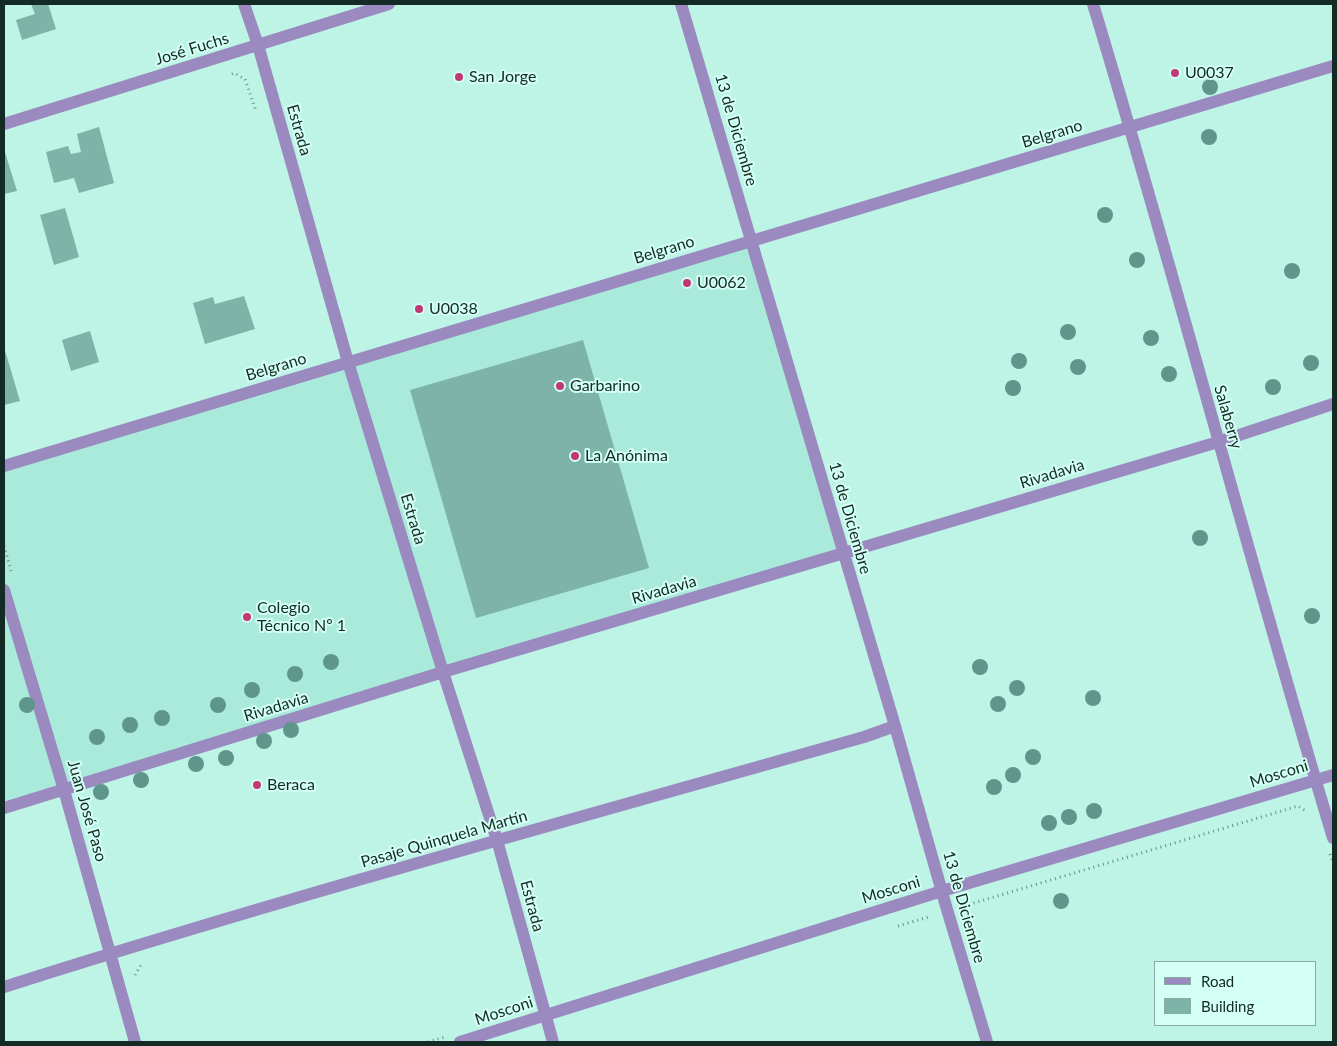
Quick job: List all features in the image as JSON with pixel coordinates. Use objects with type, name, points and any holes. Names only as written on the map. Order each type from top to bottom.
[{"type":"street","name":"Estrada","points":[[244,4],[258,45],[348,362],[443,672],[497,840],[553,1042]]},
{"type":"street","name":"José Fuchs","points":[[4,124],[389,4]]},
{"type":"street","name":"13 de Diciembre","points":[[681,4],[987,1042]]},
{"type":"street","name":"Salaberry","points":[[1093,4],[1333,838]]},
{"type":"street","name":"Belgrano","points":[[4,466],[1333,66]]},
{"type":"street","name":"Rivadavia","points":[[4,808],[443,672],[1218,442],[1333,404]]},
{"type":"street","name":"Juan José Paso","points":[[4,590],[64,790],[136,1042]]},
{"type":"street","name":"Pasaje Quinquela Martín","points":[[4,987],[497,840],[864,738],[895,726]]},
{"type":"street","name":"Mosconi","points":[[460,1042],[942,891],[1333,774]]},
{"type":"path","points":[[963,906],[1298,806]]},
{"type":"path","points":[[132,981],[141,963]]},
{"type":"shaded area","points":[[751,240],[843,554],[4,808],[4,466]]},
{"type":"building","points":[[31,4],[48,4],[56,29],[22,40],[16,20],[35,14]]},
{"type":"building","points":[[99,127],[114,183],[79,193],[74,178],[54,183],[46,152],[68,146],[71,154],[81,152],[77,134]]},
{"type":"building","points":[[4,149],[17,191],[4,194]]},
{"type":"building","points":[[65,208],[79,257],[54,265],[40,215]]},
{"type":"building","points":[[244,296],[255,329],[205,344],[193,303],[213,297],[215,304]]},
{"type":"building","points":[[90,331],[99,362],[71,371],[62,340]]},
{"type":"building","points":[[583,340],[649,568],[476,618],[410,390]]},
{"type":"building","points":[[4,347],[20,401],[4,405]]},
{"type":"place","name":"U0037","points":[[1175,73]]},
{"type":"place","name":"San Jorge","points":[[459,77]]},
{"type":"place","name":"U0062","points":[[687,283]]},
{"type":"place","name":"U0038","points":[[419,309]]},
{"type":"place","name":"Garbarino","points":[[560,386]]},
{"type":"place","name":"La Anónima","points":[[575,456]]},
{"type":"place","name":"Colegio Técnico Nº 1","points":[[247,617]]},
{"type":"place","name":"Beraca","points":[[257,785]]}]
